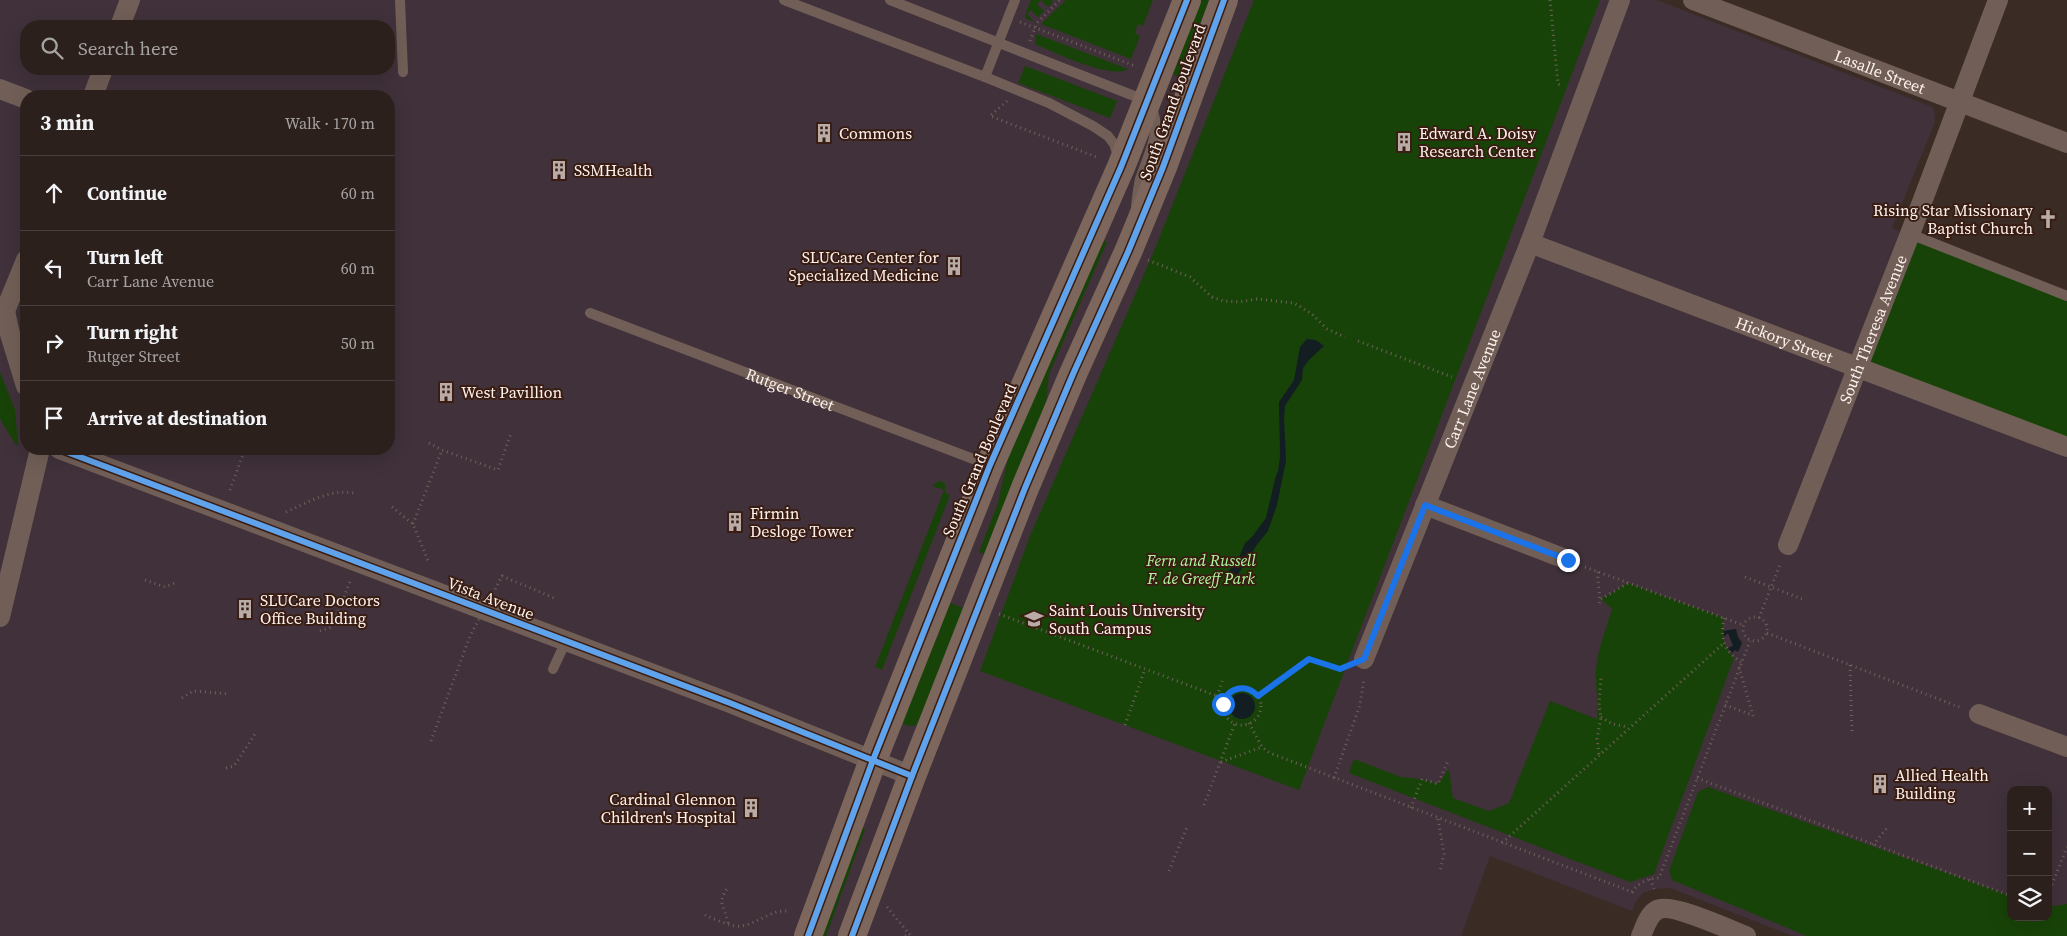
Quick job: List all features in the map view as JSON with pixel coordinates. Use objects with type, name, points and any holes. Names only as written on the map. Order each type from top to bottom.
[{"type":"main road","name":"South Grand Boulevard","points":[[808,936],[874,760],[1110,163],[1147,101],[1187,0]]},
{"type":"main road","name":"South Grand Boulevard","points":[[852,936],[912,776],[989,581],[1073,374],[1136,233],[1163,167],[1224,0]]},
{"type":"main road","points":[[989,581],[978,580],[972,577],[968,572],[967,566],[986,505],[990,465]]},
{"type":"street","points":[[122,20],[130,0]]},
{"type":"street","name":"Carr Lane Avenue","points":[[1364,659],[1530,242],[1620,0]]},
{"type":"street","name":"Lasalle Street","points":[[1693,0],[2067,144]]},
{"type":"street","name":"South Theresa Avenue","points":[[1788,545],[1910,234],[1998,0]]},
{"type":"street","points":[[95,90],[101,75]]},
{"type":"street","points":[[0,89],[20,97]]},
{"type":"street","name":"Hickory Street","points":[[1530,242],[2067,447]]},
{"type":"street","points":[[20,274],[3,312],[20,366]]},
{"type":"street","points":[[0,617],[39,455]]},
{"type":"street","name":"Vista Avenue","points":[[75,455],[566,641],[912,776]]},
{"type":"street","points":[[1425,505],[1568,560]]},
{"type":"street","points":[[1979,714],[2067,747]]},
{"type":"street","points":[[1641,936],[1652,914],[1660,908],[1678,910],[1746,936]]},
{"type":"lane","points":[[400,0],[403,72]]},
{"type":"lane","points":[[784,0],[1040,99],[1093,126],[1108,136],[1119,155],[1110,163]]},
{"type":"lane","points":[[890,0],[1147,101],[1154,112],[1154,136],[1137,193],[1136,233]]},
{"type":"lane","points":[[985,77],[1015,0]]},
{"type":"lane","points":[[1910,234],[2067,296]]},
{"type":"lane","name":"Rutger Street","points":[[590,313],[990,465]]},
{"type":"lane","points":[[554,669],[566,641]]},
{"type":"path","points":[[1029,43],[1037,23],[1060,0]]},
{"type":"path","points":[[1550,0],[1558,84],[1562,86]]},
{"type":"path","points":[[1017,22],[1134,66]]},
{"type":"path","points":[[1010,93],[1007,102],[990,116],[1110,163]]},
{"type":"path","points":[[1148,260],[1190,277],[1212,297],[1224,302],[1257,299],[1294,303],[1312,314],[1327,329],[1344,337]]},
{"type":"path","points":[[1358,341],[1452,377]]},
{"type":"path","points":[[429,443],[442,450],[498,470],[512,433]]},
{"type":"path","points":[[413,524],[442,450]]},
{"type":"path","points":[[230,490],[243,455]]},
{"type":"path","points":[[286,512],[328,494],[354,493]]},
{"type":"path","points":[[392,508],[413,524],[429,563]]},
{"type":"path","points":[[1759,618],[1788,545]]},
{"type":"path","points":[[1568,560],[1743,625]]},
{"type":"path","points":[[1598,572],[1597,585],[1601,599]]},
{"type":"path","points":[[320,632],[332,627],[352,576]]},
{"type":"path","points":[[431,741],[470,636],[502,576],[554,598]]},
{"type":"path","points":[[1745,576],[1802,599]]},
{"type":"path","points":[[145,580],[166,587],[177,582]]},
{"type":"path","points":[[1598,604],[1601,599],[1628,583]]},
{"type":"path","points":[[992,611],[1225,699]]},
{"type":"path","points":[[1724,618],[1722,629],[1724,643],[1728,651],[1740,664],[1753,717],[1725,705]]},
{"type":"path","points":[[1750,641],[1743,632],[1743,625],[1748,619],[1759,618]]},
{"type":"path","points":[[1750,641],[1762,640],[1766,634],[1767,626],[1759,618]]},
{"type":"path","points":[[1766,634],[1979,714]]},
{"type":"path","points":[[1249,723],[1262,747],[1270,753],[1632,892],[1639,884],[1650,879],[1660,878],[1696,778],[1750,641]]},
{"type":"path","points":[[1502,843],[1724,643]]},
{"type":"path","points":[[1258,696],[1309,659],[1340,669],[1364,659],[1363,688],[1360,704],[1334,778]]},
{"type":"path","points":[[1850,665],[1852,734]]},
{"type":"path","points":[[1125,725],[1145,669]]},
{"type":"path","points":[[1599,754],[1597,739],[1601,717],[1599,706],[1601,677]]},
{"type":"path","points":[[1217,696],[1223,679]]},
{"type":"path","points":[[1240,687],[1250,689],[1258,696],[1261,706],[1260,711],[1254,720],[1249,723],[1244,725],[1235,723],[1225,715],[1225,699],[1231,691],[1240,687]]},
{"type":"path","points":[[182,698],[193,691],[229,694]]},
{"type":"path","points":[[1601,717],[1612,724],[1628,728]]},
{"type":"path","points":[[1204,805],[1235,723]]},
{"type":"path","points":[[226,768],[234,766],[255,734]]},
{"type":"path","points":[[1220,763],[1262,747]]},
{"type":"path","points":[[1411,808],[1422,779],[1438,784],[1448,761]]},
{"type":"path","points":[[1696,778],[2007,895]]},
{"type":"path","points":[[1438,819],[1444,854],[1440,870]]},
{"type":"path","points":[[1169,871],[1187,826]]},
{"type":"path","points":[[1872,845],[1887,828]]},
{"type":"path","points":[[1176,835],[1182,838]]},
{"type":"path","points":[[2052,884],[2067,847]]},
{"type":"path","points":[[1650,879],[1654,889]]},
{"type":"path","points":[[728,923],[722,903],[723,894],[729,886]]},
{"type":"path","points":[[887,906],[912,936]]},
{"type":"path","points":[[705,915],[736,926],[748,924],[780,911],[787,911]]},
{"type":"path","points":[[905,936],[912,936]]},
{"type":"shaded area","name":"Saint Louis University South Campus","points":[[0,0],[1657,0],[1930,106],[1934,109],[1935,122],[1892,228],[2067,298],[2067,936],[1793,936],[1670,888],[1655,889],[1643,893],[1635,903],[1632,911],[1490,856],[1461,936],[0,936]]},
{"type":"shaded area","points":[[1307,339],[1316,340],[1324,346],[1303,368],[1302,380],[1285,406],[1286,461],[1277,505],[1268,531],[1232,584],[1225,575],[1238,560],[1245,543],[1252,537],[1266,518],[1280,457],[1279,402],[1294,380],[1300,347]]},
{"type":"shaded area","points":[[1736,629],[1742,643],[1738,652],[1735,650],[1732,653],[1728,648],[1733,646],[1728,633],[1724,637],[1723,631]]},
{"type":"shaded area","points":[[1242,693],[1251,697],[1255,706],[1251,715],[1242,719],[1233,715],[1229,706],[1233,697]]},
{"type":"green space","points":[[1031,0],[1041,0],[1037,4],[1044,11],[1038,17],[1031,10],[1027,14],[1034,21],[1026,19],[1025,16]]},
{"type":"green space","points":[[1041,0],[1051,0],[1053,2],[1048,7]]},
{"type":"green space","points":[[1066,0],[1153,0],[1143,26],[1138,24],[1135,34],[1140,36],[1131,59],[1041,24]]},
{"type":"green space","points":[[1201,0],[1209,0],[1180,77],[1172,74]]},
{"type":"green space","name":"Fern and Russell F. de Greeff Park","points":[[1254,0],[1600,0],[1299,790],[980,671],[1030,536],[1152,256]]},
{"type":"green space","points":[[1036,34],[1128,69],[1109,71],[1082,64],[1035,44]]},
{"type":"green space","points":[[1025,66],[1117,101],[1110,118],[1018,83]]},
{"type":"green space","points":[[1910,234],[2067,296],[2067,447],[1856,368]]},
{"type":"green space","points":[[1102,240],[1107,242],[1049,374],[1046,402],[1041,416],[984,554],[979,552],[998,503],[1010,449]]},
{"type":"green space","points":[[0,372],[15,410],[18,444],[16,445],[0,419]]},
{"type":"green space","points":[[939,481],[945,483],[945,493],[950,495],[882,670],[875,667],[944,490],[932,486]]},
{"type":"green space","points":[[1628,583],[1724,618],[1724,640],[1727,649],[1734,658],[1654,874],[1630,882],[1349,773],[1354,759],[1401,777],[1422,779],[1438,784],[1449,769],[1453,798],[1489,811],[1509,803],[1550,701],[1597,719],[1597,661],[1612,609],[1601,599]]},
{"type":"green space","points":[[948,602],[963,608],[919,721],[916,725],[908,726],[902,720],[933,642],[939,634],[937,629]]},
{"type":"green space","points":[[1708,787],[2007,895],[2007,921],[2052,921],[2052,906],[2067,904],[2067,936],[1807,936],[1672,880],[1669,871],[1698,792]]},
{"type":"green space","points":[[861,827],[865,829],[826,936],[821,936]]},
{"type":"cycle path","points":[[808,936],[873,760],[990,465],[1121,167],[1187,0]]},
{"type":"cycle path","points":[[852,936],[912,776],[1025,488],[1163,167],[1224,0]]},
{"type":"cycle path","points":[[75,455],[730,703],[912,776]]},
{"type":"place","name":"Commons","points":[[824,133]]},
{"type":"place","name":"Edward A. Doisy Research Center","points":[[1404,142]]},
{"type":"place","name":"SSMHealth","points":[[559,170]]},
{"type":"place","name":"Rising Star Missionary Baptist Church","points":[[2048,219]]},
{"type":"place","name":"SLUCare Center for Specialized Medicine","points":[[954,266]]},
{"type":"place","name":"West Pavillion","points":[[446,392]]},
{"type":"place","name":"Firmin Desloge Tower","points":[[735,522]]},
{"type":"place","name":"SLUCare Doctors Office Building","points":[[245,609]]},
{"type":"place","name":"Saint Louis University South Campus","points":[[1034,619]]},
{"type":"place","name":"Allied Health Building","points":[[1880,784]]},
{"type":"place","name":"Cardinal Glennon Children's Hospital","points":[[751,808]]},
{"type":"route","points":[[1223,704],[1227,694],[1235,688],[1250,689],[1258,696],[1309,659],[1340,669],[1364,659],[1425,505],[1568,560]]}]
